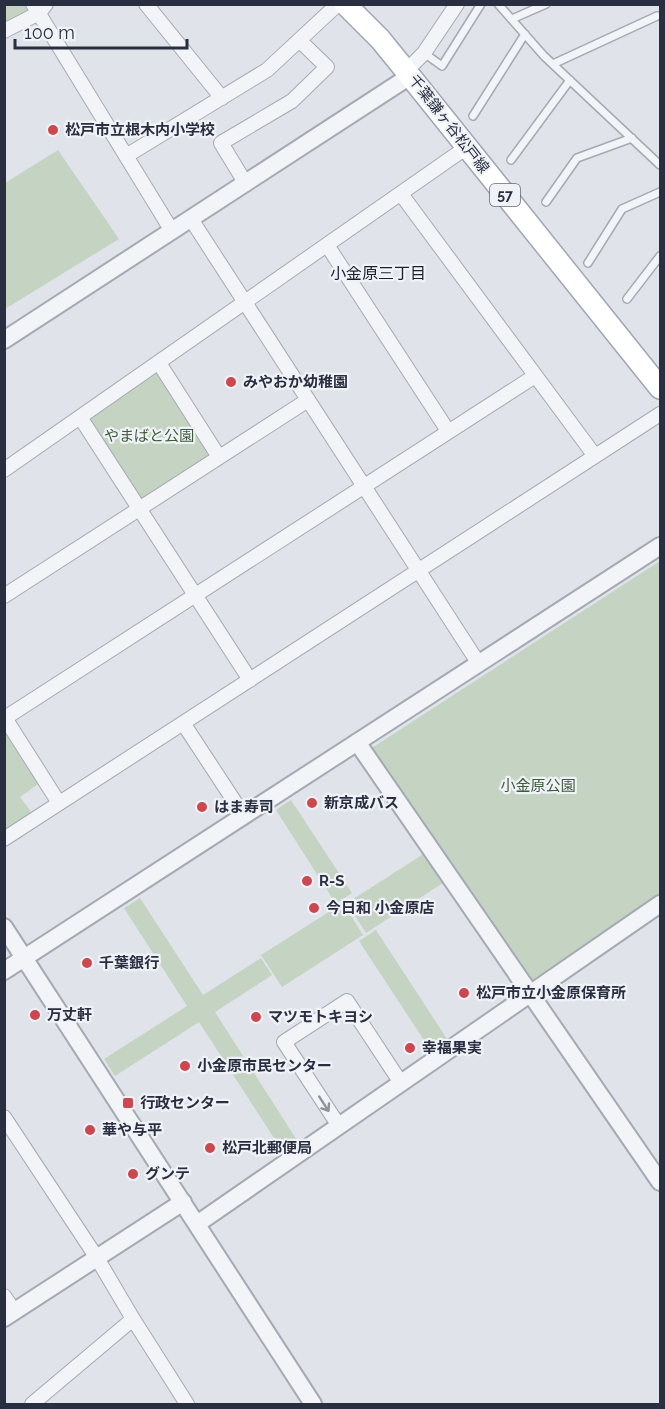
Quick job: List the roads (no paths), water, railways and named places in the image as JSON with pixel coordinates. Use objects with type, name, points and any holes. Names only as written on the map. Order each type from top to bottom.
[{"type":"main road","name":"千葉鎌ヶ谷松戸線","points":[[345,4],[380,39],[408,73],[660,388]]},
{"type":"street","points":[[146,4],[222,98]]},
{"type":"street","points":[[126,156],[267,70],[338,4]]},
{"type":"street","points":[[4,340],[246,184],[408,73],[458,4]]},
{"type":"street","points":[[4,31],[39,7],[172,231]]},
{"type":"street","points":[[246,184],[220,143],[292,101],[327,67],[299,40]]},
{"type":"street","points":[[4,470],[467,147]]},
{"type":"street","points":[[401,194],[595,456]]},
{"type":"street","points":[[191,219],[478,664]]},
{"type":"street","points":[[327,245],[448,432]]},
{"type":"street","points":[[159,363],[219,457]]},
{"type":"street","points":[[59,803],[4,718],[535,376]]},
{"type":"street","points":[[4,596],[308,400]]},
{"type":"street","points":[[4,839],[660,414]]},
{"type":"street","points":[[80,417],[250,680]]},
{"type":"street","points":[[4,971],[660,547]]},
{"type":"street","points":[[183,723],[244,816]]},
{"type":"street","points":[[357,742],[660,1182]]},
{"type":"street","points":[[197,1224],[660,904]]},
{"type":"street","points":[[4,927],[313,1404]]},
{"type":"street","points":[[339,1126],[284,1041],[347,1001],[401,1083]]},
{"type":"street","points":[[4,1117],[98,1258],[180,1402]]},
{"type":"street","points":[[4,1296],[10,1315],[183,1203]]},
{"type":"street","points":[[32,1404],[133,1320]]},
{"type":"lane","points":[[424,53],[442,66],[481,4]]},
{"type":"lane","points":[[498,4],[570,80],[660,165]]},
{"type":"lane","points":[[512,19],[546,4]]},
{"type":"lane","points":[[554,64],[657,16]]},
{"type":"lane","points":[[473,116],[525,34]]},
{"type":"lane","points":[[511,160],[570,80]]},
{"type":"lane","points":[[546,202],[577,158],[632,138]]},
{"type":"lane","points":[[588,262],[622,209],[660,192]]},
{"type":"lane","points":[[627,299],[660,256]]},
{"type":"place","name":"松戸市立根木内小学校","points":[[53,130]]},
{"type":"place","name":"みやおか幼稚園","points":[[231,382]]},
{"type":"place","name":"新京成バス","points":[[312,803]]},
{"type":"place","name":"はま寿司","points":[[202,807]]},
{"type":"place","name":"R-S","points":[[307,881]]},
{"type":"place","name":"今日和 小金原店","points":[[314,908]]},
{"type":"place","name":"千葉銀行","points":[[87,963]]},
{"type":"place","name":"松戸市立小金原保育所","points":[[464,993]]},
{"type":"place","name":"万丈軒","points":[[35,1015]]},
{"type":"place","name":"マツモトキヨシ","points":[[256,1017]]},
{"type":"place","name":"幸福果実","points":[[410,1048]]},
{"type":"place","name":"小金原市民センター","points":[[185,1066]]},
{"type":"place","name":"行政センター","points":[[128,1103]]},
{"type":"place","name":"華や与平","points":[[90,1130]]},
{"type":"place","name":"松戸北郵便局","points":[[210,1148]]},
{"type":"place","name":"グンテ","points":[[133,1174]]},
{"type":"district","name":"小金原三丁目","points":[[378,273]]},
{"type":"park label","name":"やまばと公園","points":[[149,436]]},
{"type":"park label","name":"小金原公園","points":[[538,786]]}]
